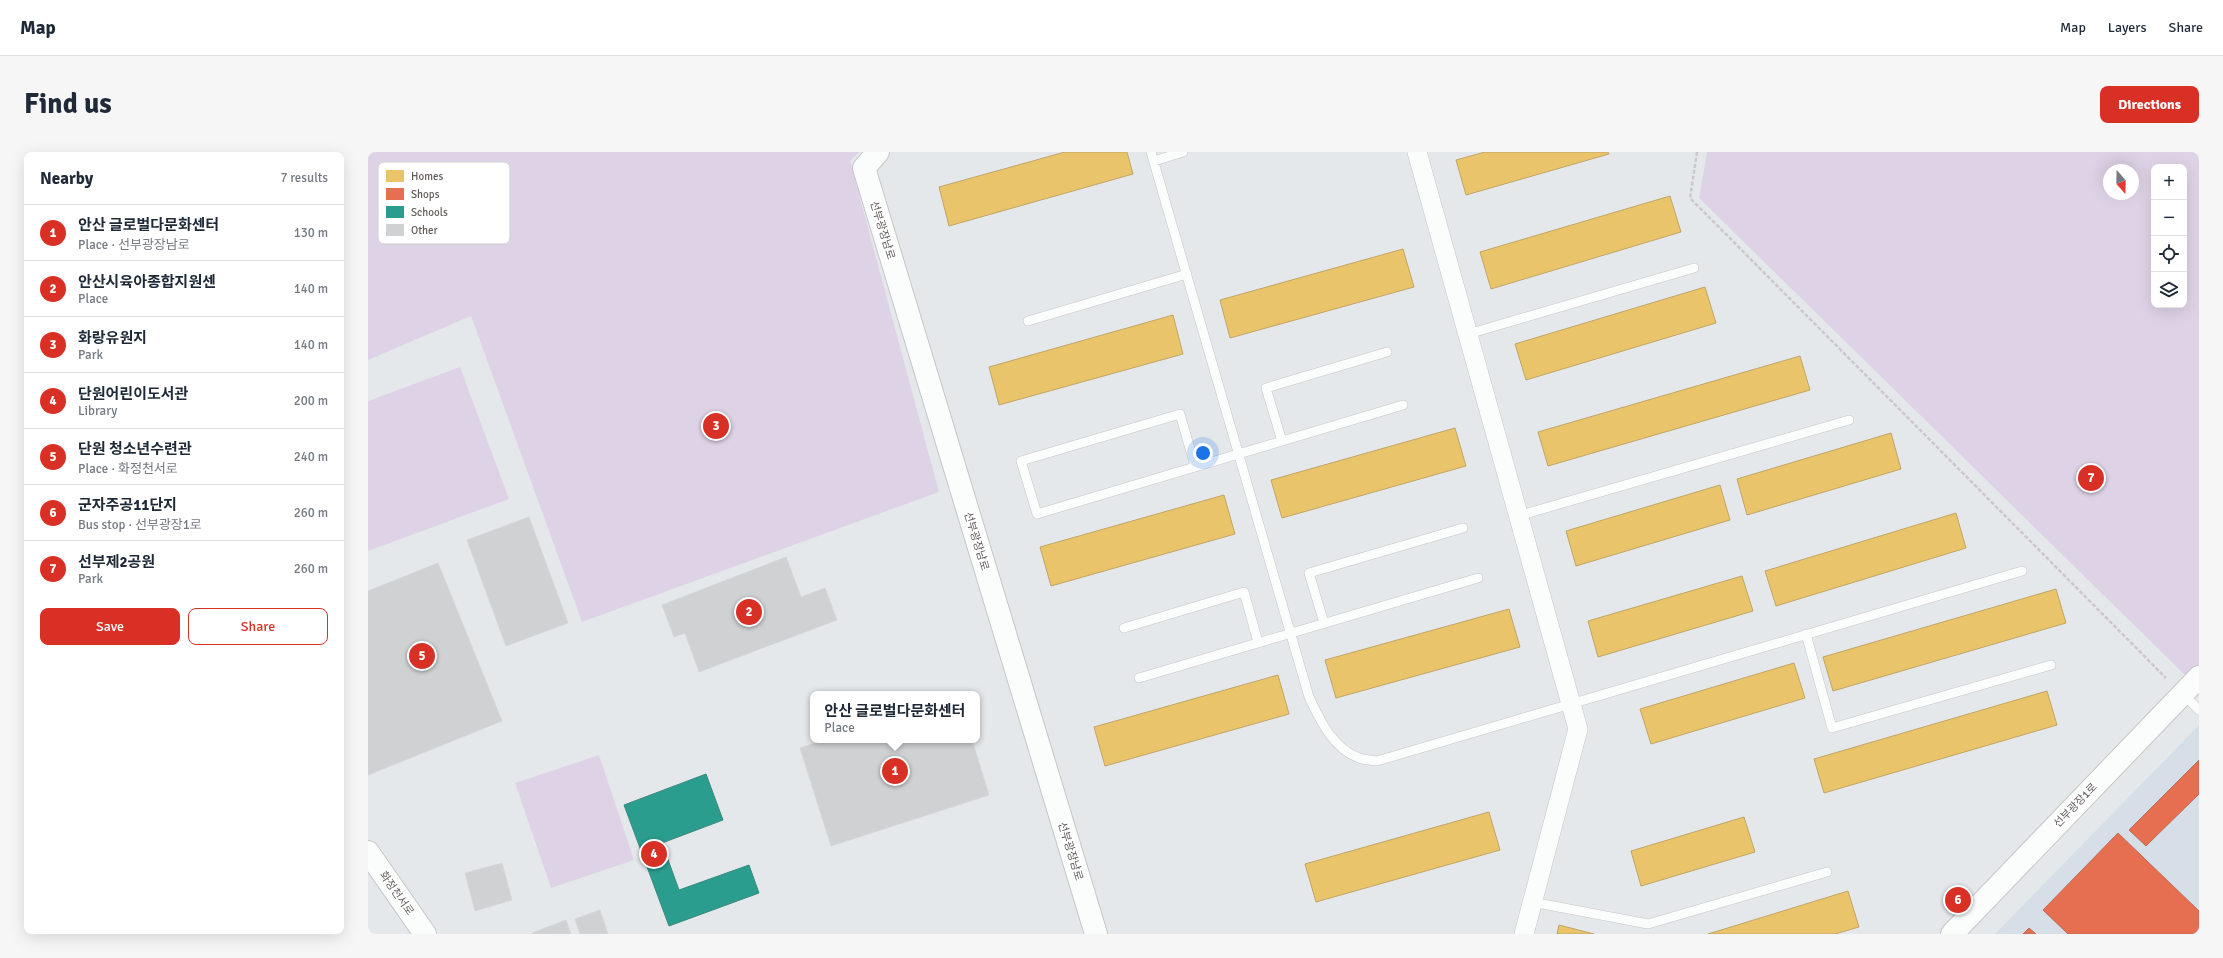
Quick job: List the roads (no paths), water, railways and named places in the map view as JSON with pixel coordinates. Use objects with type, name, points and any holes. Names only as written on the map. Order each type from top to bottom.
[{"type":"street","name":"선부광장남로","points":[[878,152],[864,168],[1096,934]]},
{"type":"street","points":[[1417,152],[1578,730],[1524,934]]},
{"type":"street","name":"선부광장1로","points":[[1952,934],[2199,677]]},
{"type":"street","name":"화정천서로","points":[[368,852],[425,934]]},
{"type":"lane","points":[[1183,152],[1153,156],[1290,633],[1309,697],[1319,718],[1330,736],[1344,749],[1359,758],[1377,761],[2022,570]]},
{"type":"lane","points":[[1468,334],[1694,268]]},
{"type":"lane","points":[[1028,321],[1187,274]]},
{"type":"lane","points":[[1282,441],[1266,388],[1387,352]]},
{"type":"lane","points":[[1195,466],[1180,414],[1021,461],[1037,514],[1403,405]]},
{"type":"lane","points":[[1518,516],[1849,420]]},
{"type":"lane","points":[[1324,623],[1309,573],[1463,528]]},
{"type":"lane","points":[[1139,678],[1478,578]]},
{"type":"lane","points":[[1124,628],[1244,592],[1258,642]]},
{"type":"lane","points":[[1806,634],[1832,728],[2051,665]]},
{"type":"lane","points":[[2182,694],[2199,710]]},
{"type":"lane","points":[[1532,902],[1648,924],[1827,872]]},
{"type":"place","name":"화랑유원지","points":[[716,426]]},
{"type":"place","name":"선부제2공원","points":[[2091,478]]},
{"type":"place","name":"안산시육아종합지원센","points":[[749,612]]},
{"type":"place","name":"단원 청소년수련관","points":[[422,656]]},
{"type":"place","name":"안산 글로벌다문화센터","points":[[895,771]]},
{"type":"place","name":"단원어린이도서관","points":[[654,854]]},
{"type":"place","name":"군자주공11단지","points":[[1958,900]]}]
